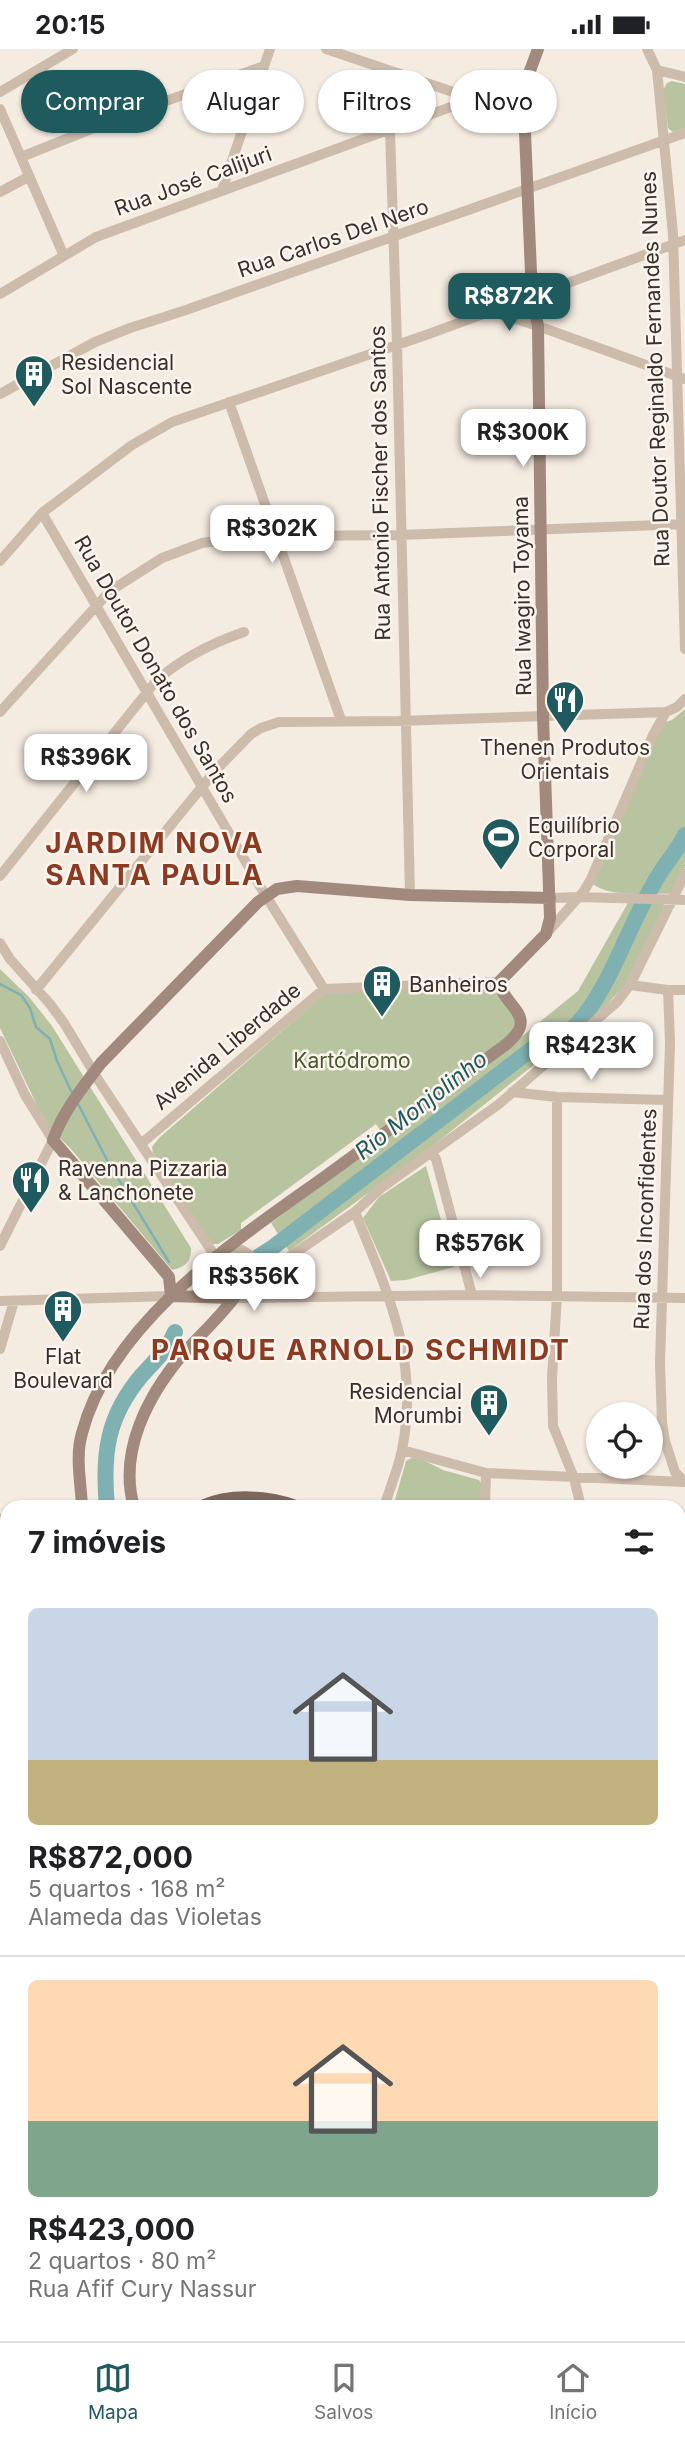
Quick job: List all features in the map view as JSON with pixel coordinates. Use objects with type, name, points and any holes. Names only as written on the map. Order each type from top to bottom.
[{"type":"main road","points":[[225,1500],[256,1500]]},
{"type":"street","points":[[0,92],[74,49]]},
{"type":"street","points":[[222,190],[270,49]]},
{"type":"street","points":[[326,49],[388,70]]},
{"type":"street","name":"Rua Iwagiro Toyama","points":[[530,70],[538,49]]},
{"type":"street","name":"Rua Doutor Reginaldo Fernandes Nunes","points":[[644,50],[657,70],[673,244],[681,378],[685,649]]},
{"type":"street","points":[[21,157],[121,117],[264,66]]},
{"type":"street","points":[[657,70],[685,77]]},
{"type":"street","points":[[0,109],[64,256]]},
{"type":"street","name":"Rua José Calijuri","points":[[0,294],[96,237],[378,133]]},
{"type":"street","name":"Rua Antonio Fischer dos Santos","points":[[389,133],[410,895]]},
{"type":"street","name":"Rua Iwagiro Toyama","points":[[525,133],[531,296],[538,326],[543,716],[550,898],[550,918],[546,934]]},
{"type":"street","name":"Rua Carlos Del Nero","points":[[0,394],[57,361],[130,328],[393,238],[685,133]]},
{"type":"street","points":[[0,193],[28,177]]},
{"type":"street","points":[[0,561],[42,513],[112,459],[156,430],[685,240]]},
{"type":"street","points":[[490,311],[681,378]]},
{"type":"street","points":[[229,402],[341,720]]},
{"type":"street","name":"Rua Doutor Donato dos Santos","points":[[42,513],[324,989]]},
{"type":"street","points":[[0,712],[110,591],[142,569],[179,550],[212,540],[682,524]]},
{"type":"street","points":[[0,876],[147,692],[167,671],[213,643],[244,632]]},
{"type":"street","points":[[36,990],[202,786],[237,746],[261,728],[279,722],[666,712],[685,699]]},
{"type":"street","points":[[82,1500],[79,1464],[82,1431],[102,1385],[122,1352],[171,1296],[215,1257],[513,1039],[520,1021],[517,1010],[503,993],[499,982],[546,934],[579,897],[591,879],[643,754],[666,712]]},
{"type":"street","points":[[132,1500],[129,1486],[130,1458],[135,1434],[171,1370],[234,1298],[355,1212],[380,1189],[462,1132],[512,1093],[617,1002],[630,985],[685,874]]},
{"type":"street","points":[[0,1246],[64,1115],[83,1086],[266,895],[297,886],[410,895],[685,899]]},
{"type":"street","points":[[0,943],[50,1004],[215,1257]]},
{"type":"street","name":"Avenida Liberdade","points":[[142,1143],[324,989],[499,982]]},
{"type":"street","points":[[630,985],[685,990]]},
{"type":"street","name":"Rua dos Inconfidentes","points":[[668,990],[670,1042],[660,1363],[662,1422],[675,1472],[685,1482]]},
{"type":"street","points":[[1,1045],[25,1095],[53,1140],[169,1277],[171,1296]]},
{"type":"street","points":[[512,1093],[667,1100]]},
{"type":"street","points":[[558,1097],[553,1426],[579,1500]]},
{"type":"street","points":[[431,1152],[436,1159],[472,1295]]},
{"type":"street","points":[[355,1212],[390,1296],[406,1364],[402,1450],[386,1500]]},
{"type":"street","points":[[231,1247],[247,1252],[256,1262],[260,1277],[257,1288],[274,1298]]},
{"type":"street","points":[[0,1301],[171,1296],[274,1298],[472,1295],[685,1298]]},
{"type":"street","points":[[0,1349],[14,1301]]},
{"type":"street","points":[[402,1450],[486,1473],[685,1482]]},
{"type":"street","points":[[485,1500],[486,1473]]},
{"type":"green space","points":[[672,81],[685,84],[685,128],[673,132],[668,128],[663,90],[667,83]]},
{"type":"green space","points":[[685,709],[685,867],[671,894],[618,893],[599,888],[592,883],[662,723],[672,720]]},
{"type":"green space","points":[[629,901],[661,901],[664,905],[625,985],[600,1012],[435,1144],[289,1251],[271,1223],[407,1120],[489,1063],[578,991]]},
{"type":"green space","points":[[0,969],[29,997],[52,1026],[191,1248],[189,1261],[184,1266],[172,1270],[71,1149],[46,1124],[0,1028]]},
{"type":"green space","name":"Kartódromo","points":[[485,986],[494,991],[512,1012],[515,1022],[506,1038],[380,1130],[376,1124],[241,1223],[241,1230],[218,1244],[206,1239],[153,1153],[152,1147],[159,1138],[326,993]]},
{"type":"green space","points":[[426,1166],[454,1267],[406,1280],[391,1281],[363,1218],[379,1197]]},
{"type":"green space","points":[[236,1253],[250,1263],[249,1280],[229,1292],[200,1293],[196,1288],[197,1281],[224,1258]]},
{"type":"green space","points":[[415,1456],[443,1470],[479,1480],[481,1500],[395,1500],[406,1461]]},
{"type":"waterway","name":"Rio Monjolinho","points":[[221,1281],[272,1248],[541,1042],[576,1026],[601,990],[657,878],[685,835]]},
{"type":"waterway","points":[[0,984],[21,995],[30,1008],[36,1027],[50,1039],[72,1093]]},
{"type":"waterway","points":[[77,1102],[108,1162],[169,1262]]},
{"type":"waterway","name":"Rio Monjolinho","points":[[107,1500],[105,1470],[114,1421],[130,1390],[165,1350],[175,1332]]},
{"type":"place","name":"Residencial Sol Nascente","points":[[34,408]]},
{"type":"place","name":"Thenen Produtos Orientais","points":[[565,734]]},
{"type":"place","name":"Equilíbrio Corporal","points":[[501,871]]},
{"type":"place","name":"Banheiros","points":[[382,1018]]},
{"type":"place","name":"Ravenna Pizzaria & Lanchonete","points":[[31,1214]]},
{"type":"place","name":"Flat Boulevard","points":[[63,1343]]},
{"type":"place","name":"Residencial Morumbi","points":[[489,1437]]},
{"type":"district","name":"JARDIM NOVA SANTA PAULA","points":[[155,859]]},
{"type":"district","name":"PARQUE ARNOLD SCHMIDT","points":[[361,1350]]}]
